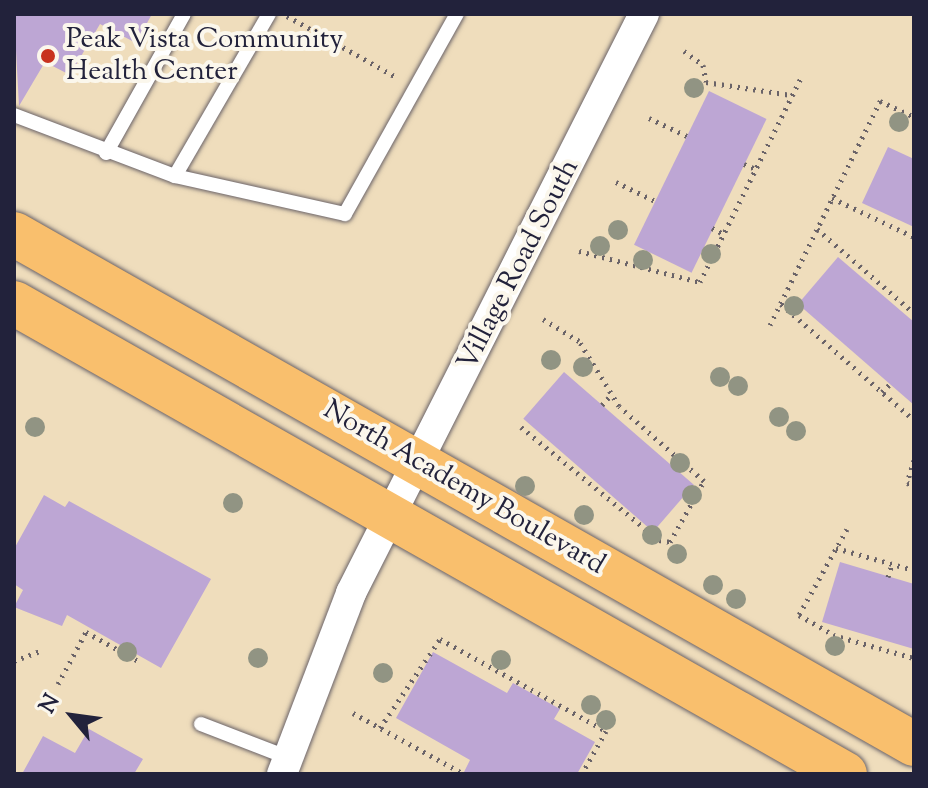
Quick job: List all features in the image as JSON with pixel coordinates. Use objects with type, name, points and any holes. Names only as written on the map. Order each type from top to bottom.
[{"type":"highway","name":"North Academy Boulevard","points":[[14,234],[914,744]]},
{"type":"highway","name":"North Academy Boulevard","points":[[14,303],[845,774]]},
{"type":"street","name":"Village Road South","points":[[286,766],[333,633],[644,14]]},
{"type":"lane","points":[[106,153],[184,14]]},
{"type":"lane","points":[[175,176],[269,14]]},
{"type":"lane","points":[[14,115],[106,153],[175,176],[345,214],[457,14]]},
{"type":"lane","points":[[201,724],[286,766]]},
{"type":"path","points":[[283,14],[398,78]]},
{"type":"path","points":[[684,51],[703,65],[706,82],[792,95]]},
{"type":"path","points":[[579,251],[700,282],[802,76]]},
{"type":"path","points":[[770,325],[880,101],[914,117]]},
{"type":"path","points":[[649,118],[687,136]]},
{"type":"path","points":[[744,164],[756,169]]},
{"type":"path","points":[[616,182],[655,201]]},
{"type":"path","points":[[832,198],[914,237]]},
{"type":"path","points":[[903,231],[906,224]]},
{"type":"path","points":[[712,228],[724,234]]},
{"type":"path","points":[[817,229],[878,286],[914,313]]},
{"type":"path","points":[[781,304],[914,420]]},
{"type":"path","points":[[521,427],[644,533],[670,542],[704,481],[611,395],[579,341],[543,319]]},
{"type":"path","points":[[828,345],[835,337]]},
{"type":"path","points":[[882,392],[890,384]]},
{"type":"path","points":[[602,405],[611,395]]},
{"type":"path","points":[[657,452],[663,445]]},
{"type":"path","points":[[556,458],[561,452]]},
{"type":"path","points":[[914,460],[907,483],[914,485]]},
{"type":"path","points":[[610,505],[615,499]]},
{"type":"path","points":[[847,529],[799,615],[869,645],[914,658]]},
{"type":"path","points":[[836,548],[914,570]]},
{"type":"path","points":[[888,577],[892,564]]},
{"type":"path","points":[[58,684],[86,632],[138,661]]},
{"type":"path","points":[[869,645],[871,636]]},
{"type":"path","points":[[380,728],[440,639],[606,731],[582,774]]},
{"type":"path","points":[[14,661],[43,650]]},
{"type":"path","points":[[353,713],[464,774]]},
{"type":"building","name":"Peak Vista Community Health Center","points":[[14,14],[152,14],[136,43],[100,24],[70,75],[45,62],[19,106]]},
{"type":"building","points":[[709,91],[767,119],[692,273],[634,245]]},
{"type":"building","points":[[888,147],[914,159],[914,227],[862,203]]},
{"type":"building","points":[[838,257],[914,322],[914,405],[798,304]]},
{"type":"building","points":[[564,372],[694,485],[653,532],[523,419]]},
{"type":"building","points":[[44,495],[65,507],[69,501],[211,579],[161,668],[67,615],[62,626],[14,607],[23,590],[14,584],[14,549]]},
{"type":"building","points":[[840,562],[914,584],[914,649],[822,622]]},
{"type":"building","points":[[433,652],[507,693],[513,683],[560,709],[554,719],[595,742],[577,774],[463,774],[470,760],[396,718]]},
{"type":"building","points":[[89,729],[143,759],[134,774],[22,774],[43,736],[75,753]]},
{"type":"place","name":"Peak Vista Community Health Center","points":[[48,56]]}]
